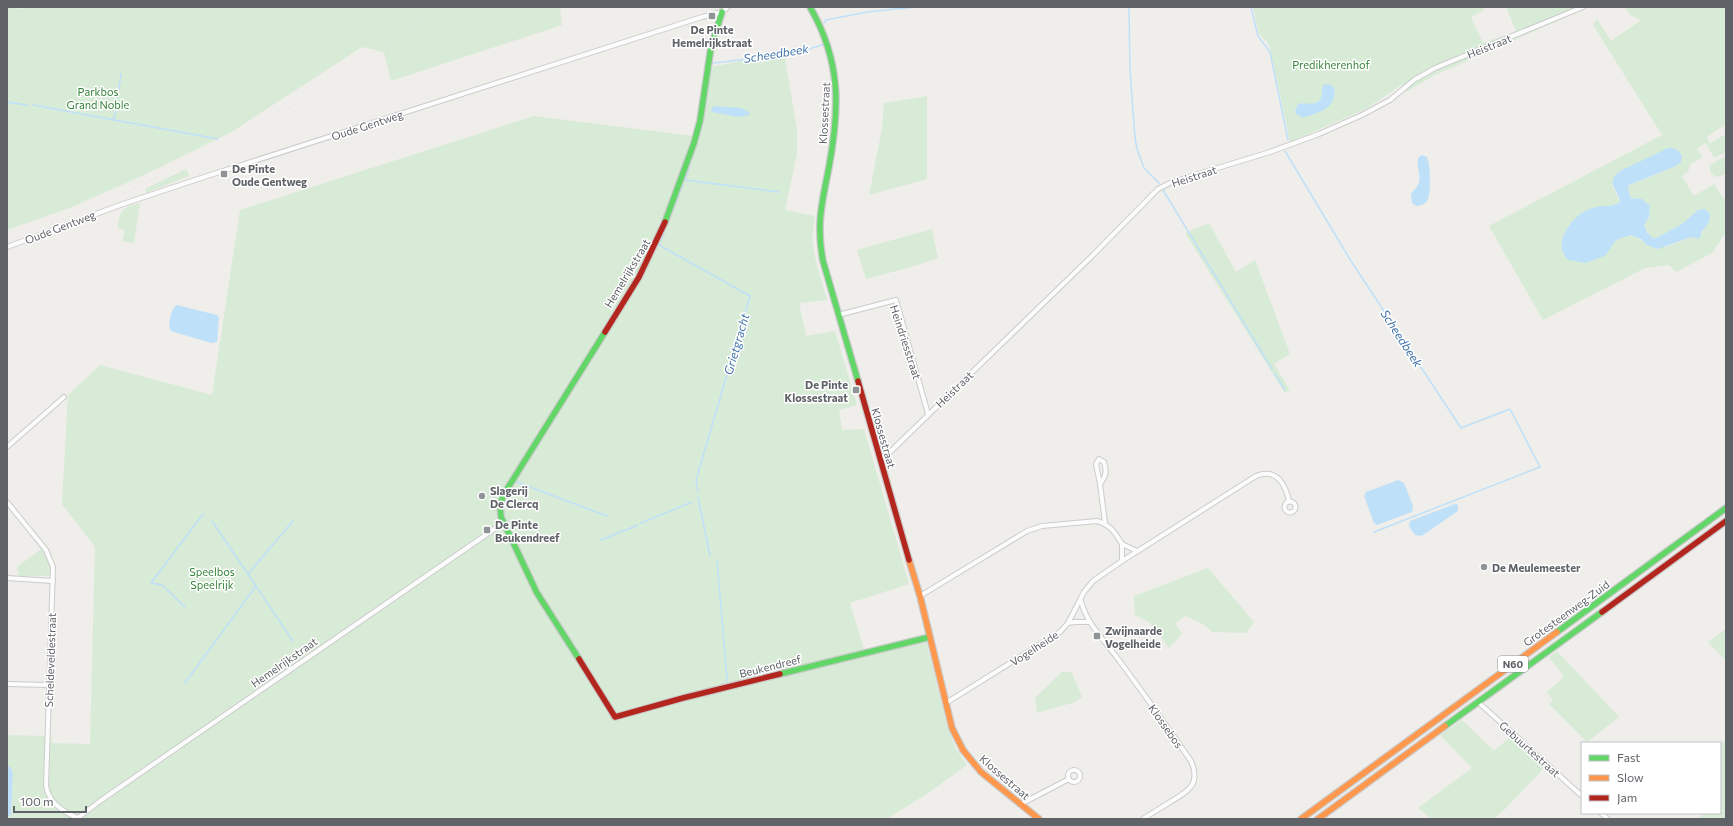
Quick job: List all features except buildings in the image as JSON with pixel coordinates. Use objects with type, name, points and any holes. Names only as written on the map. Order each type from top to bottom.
[{"type":"main road","name":"Klossestraat","points":[[810,7],[822,27],[832,55],[836,82],[834,132],[821,212],[820,239],[822,260],[920,596],[952,728],[970,760],[981,772],[1039,819]]},
{"type":"main road","name":"Hemelrijkstraat","points":[[615,716],[537,593],[510,532],[503,522],[499,510],[500,502],[639,277],[663,229],[684,174],[700,121],[711,47],[722,12]]},
{"type":"main road","name":"Grotesteenweg-Zuid","points":[[1301,819],[1726,508]]},
{"type":"main road","name":"Grotesteenweg-Zuid","points":[[1318,819],[1726,521]]},
{"type":"main road","name":"Beukendreef","points":[[615,716],[930,637]]},
{"type":"street","name":"Oude Gentweg","points":[[7,247],[116,206],[191,181],[702,17],[722,12],[728,7]]},
{"type":"street","name":"Heistraat","points":[[880,458],[888,454],[1093,255],[1158,189],[1172,182],[1270,152],[1319,134],[1362,115],[1390,100],[1414,80],[1435,68],[1583,7]]},
{"type":"street","name":"Heindriesstraat","points":[[838,315],[896,300],[928,414]]},
{"type":"street","points":[[7,446],[64,397]]},
{"type":"street","points":[[1100,484],[1105,477],[1106,468],[1104,462],[1098,459],[1096,464],[1105,523]]},
{"type":"street","name":"Vogelheide","points":[[946,703],[1050,639],[1068,623],[1081,601],[1084,592],[1093,581],[1136,551],[1263,473],[1270,473],[1277,477],[1287,493],[1289,501]]},
{"type":"street","name":"Scheldeveldestraat","points":[[7,502],[46,550],[53,567],[47,790],[57,806],[78,818]]},
{"type":"street","points":[[920,596],[1027,531],[1042,526],[1097,521],[1105,523],[1112,528],[1122,544],[1136,551]]},
{"type":"street","name":"Hemelrijkstraat","points":[[78,818],[105,797],[503,522]]},
{"type":"street","points":[[1122,544],[1122,561]]},
{"type":"street","points":[[7,578],[53,581]]},
{"type":"street","name":"Klossebos","points":[[1081,601],[1083,609],[1090,622],[1191,761],[1195,769],[1195,778],[1192,787],[1186,793],[1143,819]]},
{"type":"street","points":[[1068,623],[1090,622]]},
{"type":"street","points":[[7,684],[49,685]]},
{"type":"street","name":"Gebuurtestraat","points":[[1478,702],[1581,795]]},
{"type":"street","points":[[1020,804],[1069,779]]},
{"type":"green space","name":"Parkbos Grand Noble","points":[[7,7],[22,9],[22,7],[560,7],[562,25],[391,81],[384,52],[362,47],[230,133],[144,175],[72,207],[7,230]]},
{"type":"green space","name":"Predikherenhof","points":[[1253,7],[1483,7],[1484,10],[1471,17],[1483,43],[1516,31],[1506,7],[1579,7],[1580,11],[1435,75],[1406,92],[1401,85],[1366,109],[1290,142],[1270,48],[1267,42],[1259,34]]},
{"type":"green space","points":[[1625,7],[1726,7],[1726,124],[1707,137],[1710,143],[1726,134],[1726,152],[1714,158],[1706,143],[1697,148],[1702,157],[1690,165],[1688,172],[1682,176],[1694,196],[1714,184],[1726,202],[1726,232],[1712,253],[1676,272],[1669,265],[1645,268],[1543,320],[1489,226],[1662,135],[1593,25],[1597,19],[1611,41],[1641,20],[1630,15]],"holes":[[[1633,166],[1676,166],[1629,185],[1628,190],[1631,198],[1642,199],[1649,217],[1644,225],[1647,232],[1654,239],[1682,224],[1698,210],[1704,229],[1698,239],[1691,237],[1666,247],[1647,245],[1633,236],[1624,236],[1616,240],[1605,256],[1568,260],[1562,253],[1597,207],[1612,207],[1620,202],[1612,185],[1620,171]]]},
{"type":"green space","name":"Speelbos Speelrijk","points":[[784,53],[797,129],[797,154],[785,210],[815,216],[812,239],[816,262],[827,300],[799,303],[806,336],[835,331],[857,405],[839,410],[842,430],[864,429],[909,584],[850,603],[864,653],[926,640],[947,726],[956,749],[967,765],[931,791],[887,819],[7,819],[11,815],[13,773],[11,768],[7,765],[7,735],[51,736],[52,743],[90,744],[95,547],[62,504],[68,395],[100,365],[212,395],[240,210],[534,116],[694,136],[705,68]]},
{"type":"green space","points":[[927,96],[927,179],[869,195],[882,129],[884,103]]},
{"type":"green space","points":[[1726,156],[1726,173],[1718,177],[1714,176],[1710,165]]},
{"type":"green space","points":[[186,169],[189,176],[146,193],[145,189]]},
{"type":"green space","points":[[140,203],[134,243],[122,241],[125,230],[118,228],[121,213],[129,206]]},
{"type":"green space","points":[[1209,223],[1236,272],[1255,260],[1290,354],[1274,364],[1290,390],[1285,393],[1185,233]]},
{"type":"green space","points":[[932,229],[938,258],[866,279],[857,250]]},
{"type":"green space","points":[[41,549],[46,555],[48,561],[50,576],[19,576],[17,567]]},
{"type":"green space","points":[[1208,568],[1254,622],[1246,633],[1212,632],[1203,624],[1185,616],[1175,623],[1182,634],[1169,648],[1150,623],[1135,615],[1134,596]]},
{"type":"green space","points":[[1726,629],[1726,661],[1708,642]]},
{"type":"green space","points":[[1557,651],[1619,717],[1587,742],[1549,704],[1553,700],[1547,692],[1564,677],[1549,657]]},
{"type":"green space","points":[[1063,671],[1072,673],[1082,697],[1075,702],[1037,713],[1035,698]]},
{"type":"green space","points":[[1462,720],[1494,751],[1511,736],[1545,767],[1504,810],[1493,819],[1431,819],[1418,808],[1472,768],[1440,735]]},
{"type":"green space","points":[[1726,740],[1726,819],[1698,819],[1703,814],[1721,814],[1721,744]]},
{"type":"water","points":[[1324,84],[1331,85],[1334,88],[1333,100],[1330,105],[1320,112],[1303,118],[1296,114],[1295,111],[1298,104],[1314,103],[1319,100],[1322,95]]},
{"type":"water","points":[[715,106],[741,108],[750,113],[749,115],[739,117],[711,112],[712,108]]},
{"type":"water","points":[[1668,148],[1678,150],[1682,156],[1681,162],[1676,166],[1629,185],[1628,190],[1631,198],[1642,199],[1650,206],[1649,217],[1644,225],[1647,232],[1654,239],[1682,224],[1698,210],[1705,209],[1710,214],[1710,217],[1708,224],[1701,232],[1701,236],[1698,239],[1691,237],[1658,249],[1647,245],[1641,239],[1630,235],[1616,240],[1605,256],[1585,263],[1568,260],[1564,255],[1562,244],[1565,232],[1572,222],[1585,211],[1600,206],[1610,206],[1620,202],[1612,183],[1615,175],[1620,171]]},
{"type":"water","points":[[1422,155],[1427,157],[1428,161],[1430,172],[1430,192],[1426,202],[1422,205],[1416,206],[1412,203],[1411,194],[1419,184],[1418,158]]},
{"type":"water","points":[[177,305],[217,315],[219,318],[217,342],[211,343],[171,331],[169,325],[170,317],[173,309]]},
{"type":"water","points":[[1398,480],[1404,483],[1413,506],[1412,512],[1377,525],[1374,523],[1364,496],[1366,492]]},
{"type":"water","points":[[1455,504],[1458,505],[1458,511],[1423,535],[1416,535],[1409,526],[1410,521]]},
{"type":"water","points":[[7,765],[11,768],[13,773],[11,815],[7,818]]},
{"type":"waterway","name":"Scheedbeek","points":[[824,23],[826,20],[867,12],[916,7]]},
{"type":"waterway","points":[[1129,7],[1130,71],[1135,138],[1137,149],[1144,168],[1159,183]]},
{"type":"waterway","points":[[1251,7],[1258,36],[1270,52],[1288,140]]},
{"type":"waterway","name":"Scheedbeek","points":[[695,150],[703,120],[712,63],[791,52],[819,46],[825,43]]},
{"type":"waterway","points":[[114,120],[121,74]]},
{"type":"waterway","points":[[7,102],[27,105]]},
{"type":"waterway","points":[[33,105],[218,139]]},
{"type":"waterway","name":"Scheedbeek","points":[[1285,151],[1351,261],[1461,428],[1510,409],[1540,467],[1374,532]]},
{"type":"waterway","points":[[693,155],[685,180],[779,192]]},
{"type":"waterway","points":[[661,240],[683,185]]},
{"type":"waterway","points":[[1163,190],[1272,369]]},
{"type":"waterway","name":"Grietgracht","points":[[660,243],[659,245],[750,296],[696,480],[698,493]]},
{"type":"waterway","points":[[1274,373],[1285,390]]},
{"type":"waterway","points":[[517,482],[607,516]]},
{"type":"waterway","name":"Grietgracht","points":[[698,497],[710,556]]},
{"type":"waterway","points":[[641,523],[692,502]]},
{"type":"waterway","points":[[185,607],[162,585],[151,583],[203,514]]},
{"type":"waterway","points":[[212,521],[293,641]]},
{"type":"waterway","points":[[248,574],[293,521]]},
{"type":"waterway","points":[[601,540],[638,525]]},
{"type":"waterway","name":"Grietgracht","points":[[717,560],[726,681]]},
{"type":"waterway","points":[[185,683],[256,586]]},
{"type":"railway","points":[[7,241],[65,219],[121,194],[232,140],[337,78],[438,7]]},
{"type":"traffic: fast","points":[[810,7],[828,46],[833,66],[836,104],[833,145],[822,203],[820,224],[821,248],[823,261],[858,381]]},
{"type":"traffic: fast","points":[[665,222],[694,143],[700,121],[711,47],[722,12]]},
{"type":"traffic: fast","points":[[579,659],[537,593],[501,517],[500,505],[504,494],[605,332]]},
{"type":"traffic: fast","points":[[1557,632],[1726,508]]},
{"type":"traffic: fast","points":[[1445,726],[1602,612]]},
{"type":"traffic: fast","points":[[780,674],[930,637]]},
{"type":"traffic: slow","points":[[909,560],[920,596],[952,728],[963,750],[981,772],[1039,819]]},
{"type":"traffic: slow","points":[[1301,819],[1557,632]]},
{"type":"traffic: slow","points":[[1318,819],[1445,726]]},
{"type":"traffic: jam","points":[[605,332],[639,277],[665,222]]},
{"type":"traffic: jam","points":[[858,381],[909,560]]},
{"type":"traffic: jam","points":[[1602,612],[1726,521]]},
{"type":"traffic: jam","points":[[579,659],[615,717],[683,698],[780,674]]},
{"type":"place","name":"De Pinte Hemelrijkstraat","points":[[712,16]]},
{"type":"place","name":"De Pinte Oude Gentweg","points":[[224,174]]},
{"type":"place","name":"De Pinte Klossestraat","points":[[856,390]]},
{"type":"place","name":"Slagerij De Clercq","points":[[482,496]]},
{"type":"place","name":"De Pinte Beukendreef","points":[[487,530]]},
{"type":"place","name":"De Meulemeester","points":[[1484,567]]},
{"type":"place","name":"Zwijnaarde Vogelheide","points":[[1097,636]]}]
